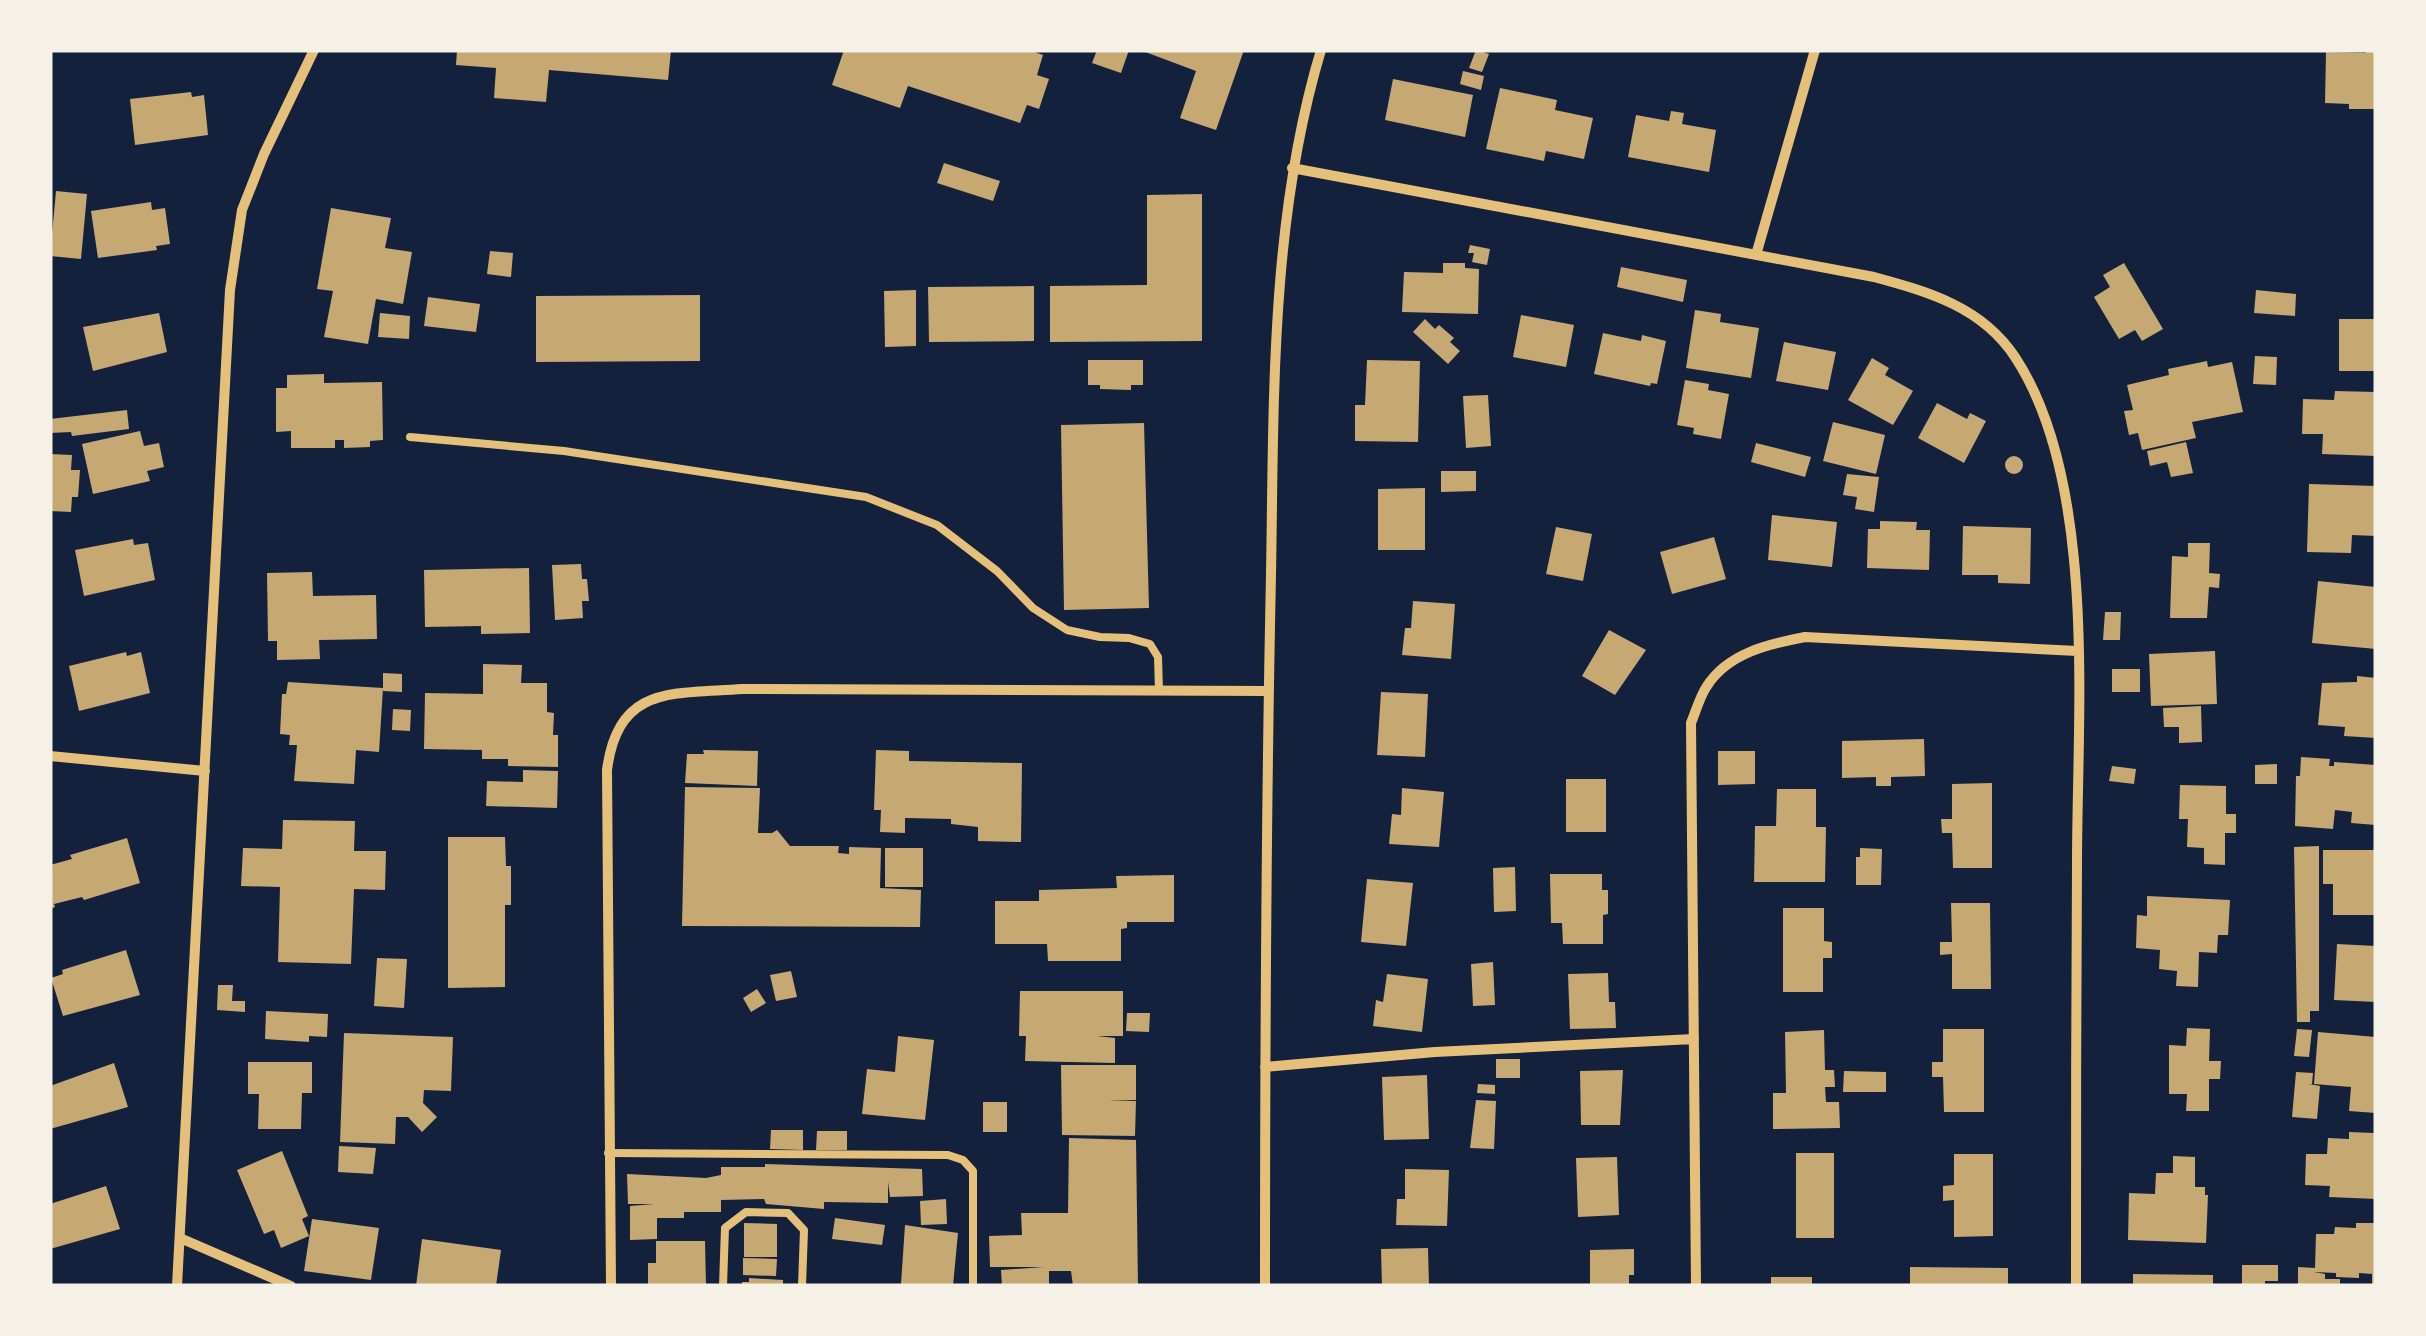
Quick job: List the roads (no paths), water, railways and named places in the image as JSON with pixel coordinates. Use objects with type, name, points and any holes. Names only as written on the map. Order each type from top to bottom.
[{"type":"street","points":[[177,1286],[230,290],[242,210],[314,50]]},
{"type":"street","points":[[1265,1286],[1268,691],[1275,351],[1292,168],[1321,50]]},
{"type":"street","points":[[1756,255],[1815,50]]},
{"type":"street","points":[[1292,168],[1874,277],[1933,293],[1981,318],[2014,356],[2037,399],[2054,445],[2072,538],[2077,651],[2076,1286]]},
{"type":"street","points":[[1696,1286],[1692,723],[1707,685],[1735,658],[1770,644],[1805,638],[2077,651]]},
{"type":"street","points":[[611,1286],[607,770],[610,746],[619,724],[631,710],[651,699],[675,694],[742,689],[1268,691]]},
{"type":"street","points":[[50,756],[206,770]]},
{"type":"street","points":[[1265,1067],[1435,1052],[1694,1039]]},
{"type":"street","points":[[180,1238],[291,1286]]},
{"type":"lane","points":[[410,437],[564,451],[866,497],[937,524],[997,570],[1033,608],[1067,630],[1150,644],[1158,657],[1159,691]]},
{"type":"lane","points":[[608,1153],[948,1155],[963,1160],[973,1171],[972,1286]]},
{"type":"lane","points":[[723,1286],[725,1228],[746,1212],[788,1213],[804,1230],[802,1286]]}]
